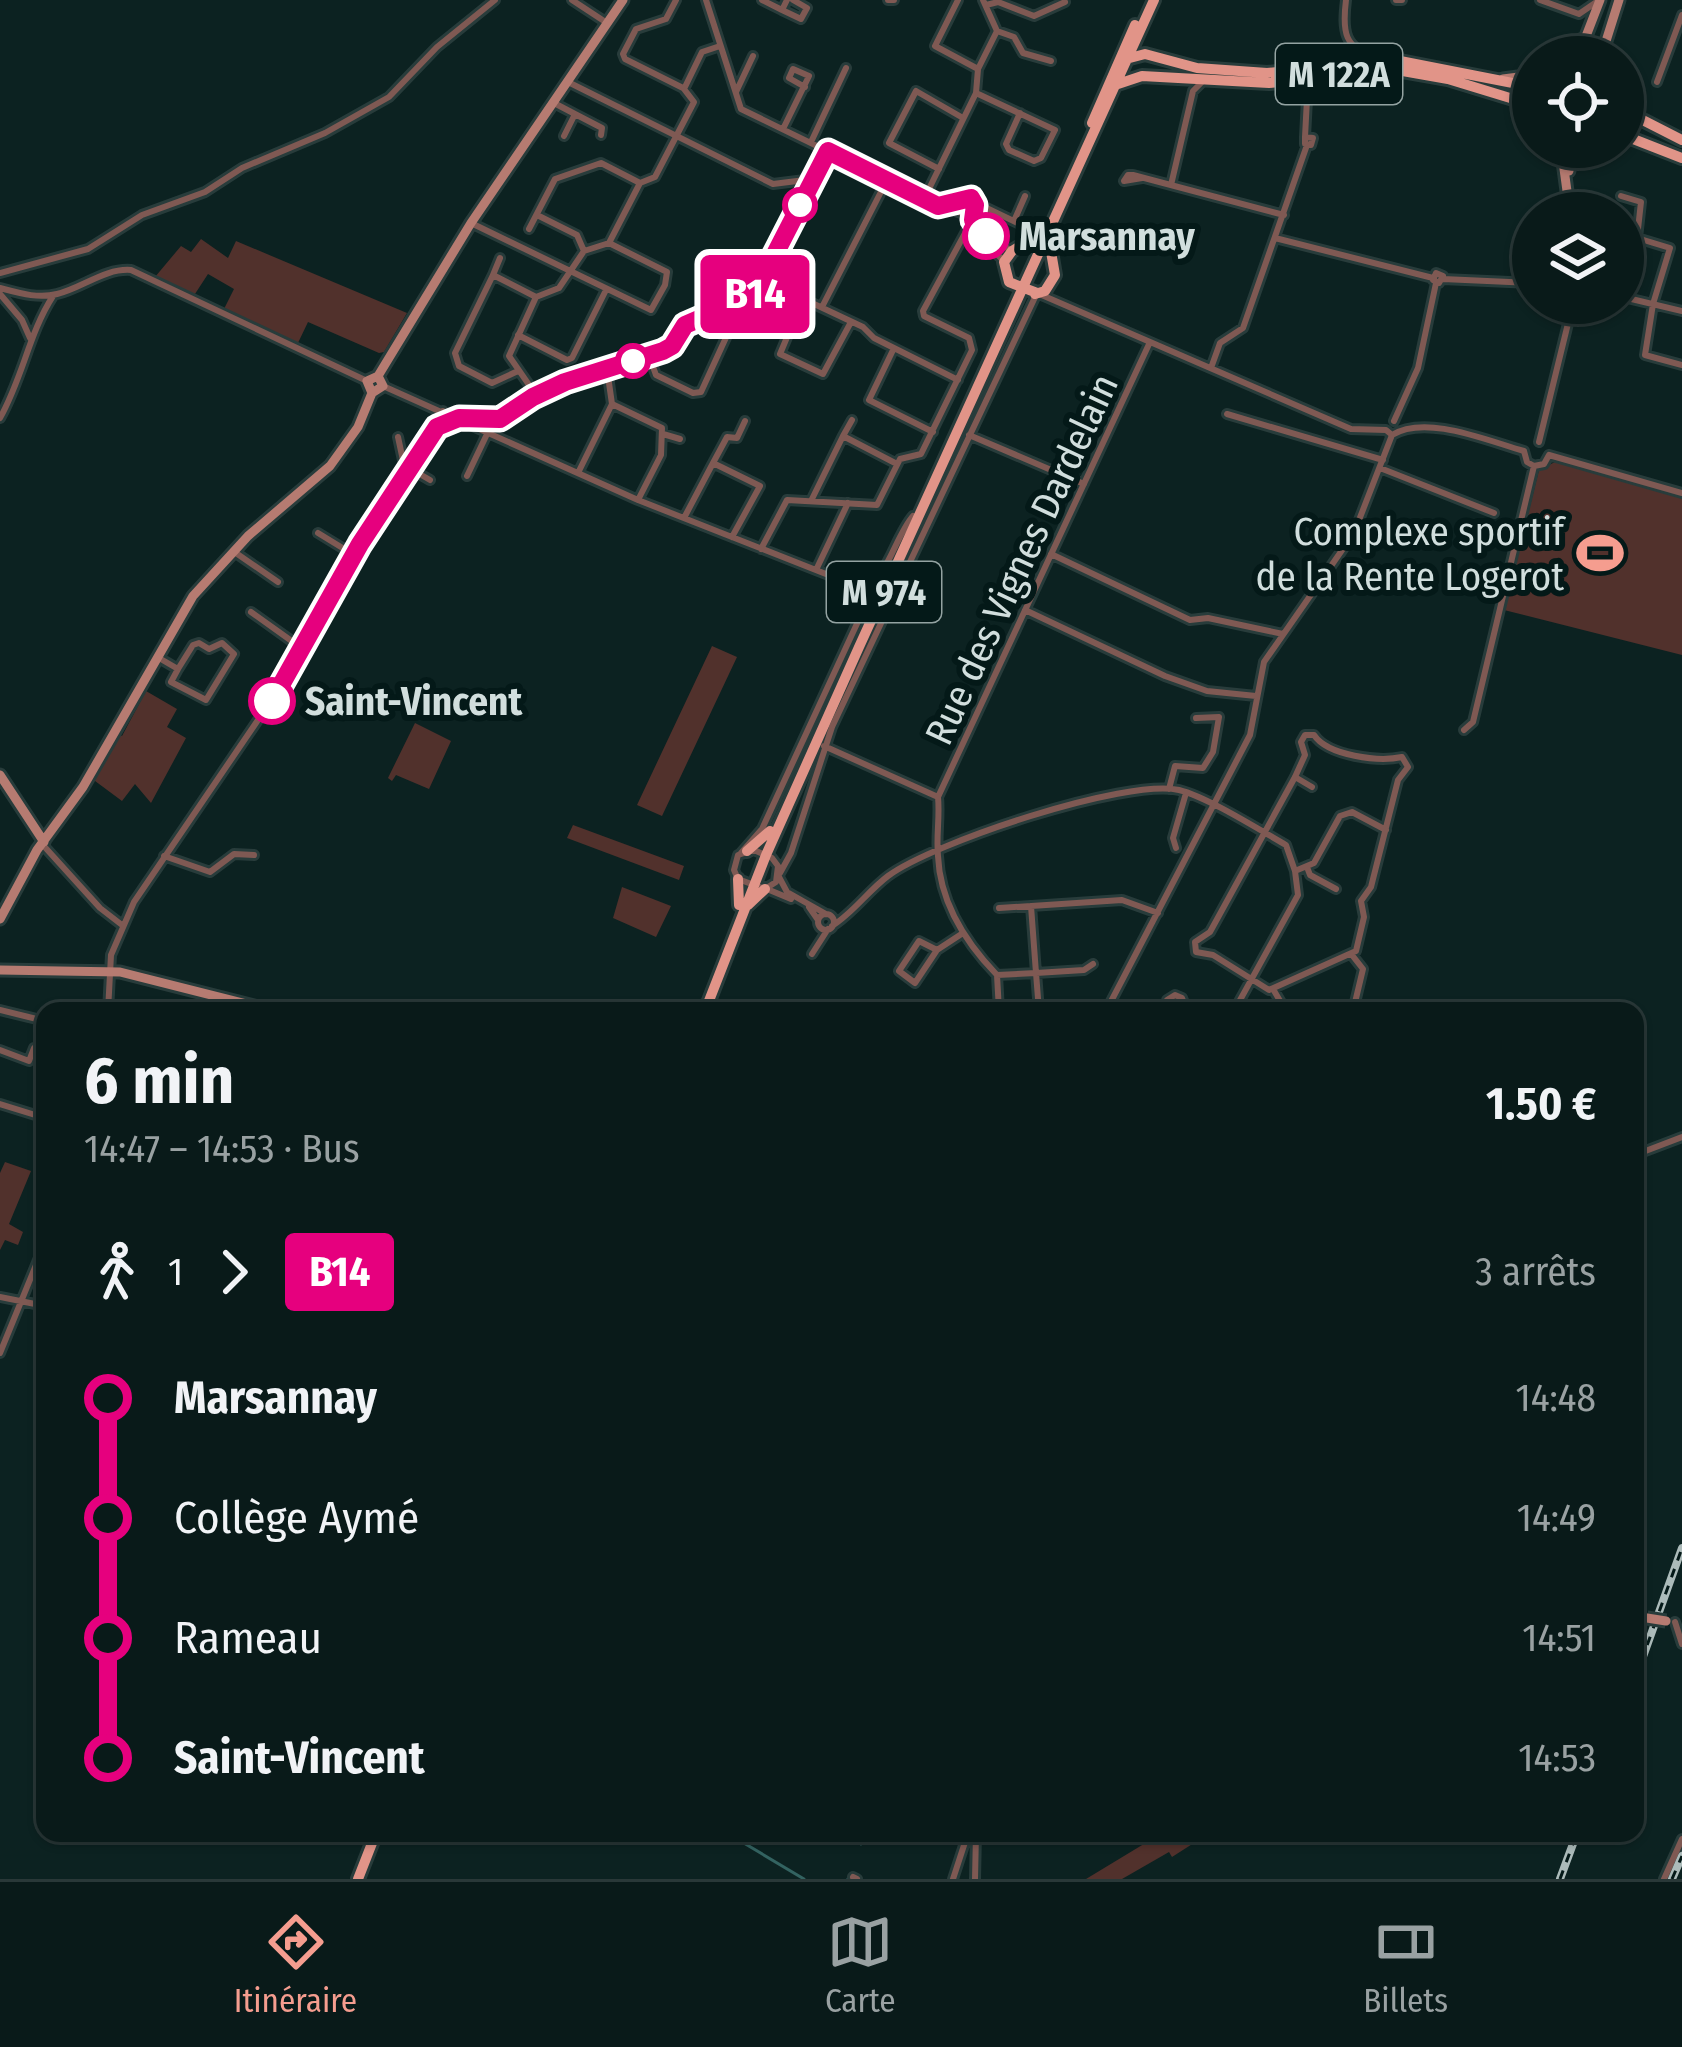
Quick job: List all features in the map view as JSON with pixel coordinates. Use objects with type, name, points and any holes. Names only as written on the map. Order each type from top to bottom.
[{"type":"main road","points":[[1148,4],[1140,31],[1151,56]]},
{"type":"main road","name":"M 974","points":[[754,886],[768,860],[771,836],[913,516],[1022,288],[1148,4]]},
{"type":"main road","name":"M 974","points":[[1046,231],[1118,84],[1124,56],[1140,31]]},
{"type":"main road","name":"M 122A","points":[[1124,56],[1151,56],[1197,68],[1250,73],[1380,60],[1414,62],[1512,83]]},
{"type":"main road","points":[[1124,56],[1142,76]]},
{"type":"main road","name":"M 122A","points":[[1118,84],[1142,76],[1268,82],[1365,70],[1413,72],[1512,99]]},
{"type":"main road","points":[[1644,121],[1682,140]]},
{"type":"main road","points":[[1644,144],[1680,158]]},
{"type":"main road","points":[[1046,231],[1052,285],[1022,288],[1012,254],[1046,231]]},
{"type":"main road","points":[[1012,254],[1037,252],[1053,266]]},
{"type":"main road","name":"M 974","points":[[771,836],[1012,308]]},
{"type":"main road","points":[[768,860],[771,836]]},
{"type":"main road","points":[[705,1002],[754,886]]},
{"type":"main road","points":[[742,906],[754,886]]},
{"type":"main road","points":[[358,1879],[372,1842]]},
{"type":"street","points":[[0,273],[88,249],[142,215],[205,192],[242,168],[325,134],[389,98],[437,47],[495,0]]},
{"type":"street","points":[[572,0],[607,23]]},
{"type":"street","points":[[0,919],[194,596],[233,551],[330,466],[358,427],[372,392],[367,388],[376,381],[471,223],[622,0]]},
{"type":"street","points":[[609,243],[640,183],[656,177],[694,102],[684,89],[623,54],[636,29],[666,20],[676,0]]},
{"type":"street","points":[[706,0],[741,109],[938,206],[1046,231]]},
{"type":"street","points":[[762,0],[782,10],[801,19],[807,8],[790,0],[782,10]]},
{"type":"street","points":[[958,0],[935,46],[978,69]]},
{"type":"street","points":[[1346,0],[1343,34],[1351,47],[1380,60]]},
{"type":"street","points":[[1540,0],[1579,14],[1599,0]]},
{"type":"street","points":[[1585,36],[1599,0]]},
{"type":"street","points":[[1051,61],[1023,52],[1014,37],[997,31],[985,3],[998,2],[1034,16],[1065,2]]},
{"type":"street","points":[[1608,36],[1618,6]]},
{"type":"street","points":[[1613,36],[1618,6]]},
{"type":"street","points":[[1657,82],[1682,15]]},
{"type":"street","points":[[925,199],[976,93],[978,69],[997,31]]},
{"type":"street","points":[[1583,36],[1587,31]]},
{"type":"street","points":[[684,89],[702,52],[720,46]]},
{"type":"street","points":[[736,92],[753,56]]},
{"type":"street","points":[[811,142],[846,68]]},
{"type":"street","points":[[1484,78],[1512,76]]},
{"type":"street","points":[[1179,78],[1192,94]]},
{"type":"street","points":[[1171,185],[1192,94],[1204,80]]},
{"type":"street","points":[[568,82],[773,184],[813,179]]},
{"type":"street","points":[[1210,368],[1220,343],[1243,328],[1306,141],[1306,98],[1268,82]]},
{"type":"street","points":[[783,129],[805,87]]},
{"type":"street","points":[[939,169],[889,142],[916,91],[964,118]]},
{"type":"street","points":[[976,93],[1021,112],[1055,130],[1041,158],[1034,161],[1006,144],[1021,112]]},
{"type":"street","points":[[554,103],[602,128],[601,135]]},
{"type":"street","points":[[564,136],[575,114]]},
{"type":"street","points":[[1644,116],[1660,129]]},
{"type":"street","points":[[467,476],[483,428],[536,395],[672,346],[685,325],[754,295],[828,151]]},
{"type":"street","points":[[529,229],[555,178],[602,163],[640,183]]},
{"type":"street","points":[[1142,178],[1284,215]]},
{"type":"street","points":[[822,307],[886,181]]},
{"type":"street","points":[[1014,221],[1025,196]]},
{"type":"street","points":[[761,549],[787,500],[877,505],[897,464],[903,457],[921,454],[933,432],[972,348],[969,338],[922,313],[970,224],[968,197],[938,206]]},
{"type":"street","points":[[959,200],[978,230],[1012,254]]},
{"type":"street","points":[[536,215],[578,235],[584,251]]},
{"type":"street","points":[[471,223],[568,271],[606,290],[651,310],[667,272],[609,243],[584,251],[568,271],[559,288],[536,297],[508,356],[536,395]]},
{"type":"street","points":[[970,224],[1012,254]]},
{"type":"street","points":[[1276,238],[1437,280],[1512,282]]},
{"type":"street","points":[[1644,240],[1670,248],[1653,304],[1645,355],[1682,365]]},
{"type":"street","points":[[500,258],[455,356],[459,366],[492,383],[518,371]]},
{"type":"street","points":[[0,291],[54,296],[117,270],[130,270],[638,500],[864,589],[876,583],[900,531],[913,516]]},
{"type":"street","points":[[493,275],[536,297]]},
{"type":"street","points":[[763,280],[958,380]]},
{"type":"street","points":[[1111,1002],[1250,736],[1264,662],[1354,533],[1381,464],[1388,423],[1394,421],[1418,368],[1437,280]]},
{"type":"street","points":[[1052,285],[1068,305]]},
{"type":"street","points":[[754,886],[969,435],[1022,288],[1351,429],[1453,431],[1524,451]]},
{"type":"street","points":[[518,335],[567,360],[572,358],[606,290]]},
{"type":"street","points":[[0,291],[32,342]]},
{"type":"street","points":[[0,418],[22,375],[41,315],[54,296]]},
{"type":"street","points":[[803,298],[780,353],[824,374],[851,322]]},
{"type":"street","points":[[1644,302],[1682,311]]},
{"type":"street","points":[[649,356],[656,375],[692,393],[700,392],[729,331],[722,309]]},
{"type":"street","points":[[1539,442],[1568,324]]},
{"type":"street","name":"Rue des Vignes Dardelain","points":[[938,797],[1150,342]]},
{"type":"street","points":[[894,348],[869,400],[933,432]]},
{"type":"street","points":[[578,473],[612,404],[607,369]]},
{"type":"street","points":[[612,404],[662,428],[661,454],[638,500]]},
{"type":"street","points":[[1227,414],[1381,464],[1494,513]]},
{"type":"street","points":[[109,1002],[111,955],[122,926],[164,856],[273,698],[354,555],[446,415]]},
{"type":"street","points":[[811,501],[852,420]]},
{"type":"street","points":[[684,518],[727,437],[736,438],[745,421]]},
{"type":"street","points":[[1394,421],[1400,429]]},
{"type":"street","points":[[663,434],[680,439]]},
{"type":"street","points":[[969,435],[1084,484]]},
{"type":"street","points":[[843,436],[897,464]]},
{"type":"street","points":[[398,437],[408,469],[430,481]]},
{"type":"street","points":[[1539,442],[1549,455],[1544,464],[1534,466],[1527,462],[1524,451],[1539,442]]},
{"type":"street","points":[[1549,455],[1682,493]]},
{"type":"street","points":[[713,463],[760,486],[732,537]]},
{"type":"street","points":[[1465,730],[1473,722],[1534,466]]},
{"type":"street","points":[[816,570],[848,503]]},
{"type":"street","points":[[318,532],[354,555]]},
{"type":"street","points":[[233,551],[278,582]]},
{"type":"street","points":[[1051,554],[1190,620],[1208,618],[1283,634]]},
{"type":"street","points":[[852,909],[828,915],[788,892],[768,860],[762,829],[867,602],[864,589]]},
{"type":"street","points":[[1025,610],[1166,676],[1207,691],[1256,699]]},
{"type":"street","points":[[251,613],[300,647]]},
{"type":"street","points":[[199,643],[209,649],[222,643],[234,654],[206,700],[171,682],[178,669],[199,643]]},
{"type":"street","points":[[156,656],[178,669]]},
{"type":"street","points":[[1169,789],[1175,766],[1199,769],[1209,763],[1219,717]]},
{"type":"street","points":[[1196,718],[1230,718]]},
{"type":"street","points":[[1273,989],[1352,955],[1364,916],[1361,902],[1371,886],[1398,780],[1408,766],[1406,758],[1386,760],[1328,748],[1309,734],[1301,740],[1305,755],[1294,777],[1210,932],[1195,943],[1196,952],[1213,955],[1273,989],[1281,1002]]},
{"type":"street","points":[[824,746],[938,797],[937,852],[946,892],[963,933],[997,976],[999,1002]]},
{"type":"street","points":[[0,775],[43,843],[122,926]]},
{"type":"street","points":[[1294,777],[1312,787]]},
{"type":"street","points":[[825,926],[890,874],[978,834],[1066,806],[1169,789],[1186,793],[1286,845],[1295,871],[1298,895],[1239,1002]]},
{"type":"street","points":[[1176,848],[1174,838],[1186,793]]},
{"type":"street","points":[[1295,871],[1318,856],[1344,812],[1385,830]]},
{"type":"street","points":[[164,856],[210,872],[234,854],[254,855]]},
{"type":"street","points":[[768,860],[734,862],[754,886],[810,908],[825,926]]},
{"type":"street","points":[[1307,867],[1310,875],[1336,889]]},
{"type":"street","points":[[999,908],[1122,900],[1158,913]]},
{"type":"street","points":[[1031,906],[1038,1002]]},
{"type":"street","points":[[814,950],[828,915]]},
{"type":"street","points":[[825,926],[828,915]]},
{"type":"street","points":[[937,950],[919,941],[898,971],[915,982],[937,950],[963,933]]},
{"type":"street","points":[[1352,955],[1363,965],[1355,1002]]},
{"type":"street","points":[[997,976],[1084,970],[1093,964]]},
{"type":"street","points":[[0,970],[111,971],[242,1002]]},
{"type":"street","points":[[0,1010],[36,1019]]},
{"type":"street","points":[[0,1050],[28,1061],[34,1048]]},
{"type":"street","points":[[0,1104],[36,1115]]},
{"type":"street","points":[[1644,1152],[1682,1137]]},
{"type":"street","points":[[0,1353],[36,1264]]},
{"type":"street","points":[[0,1297],[36,1304]]},
{"type":"street","points":[[1644,1617],[1675,1622],[1682,1644]]},
{"type":"street","points":[[1664,1879],[1682,1839]]},
{"type":"street","points":[[953,1879],[968,1842]]},
{"type":"street","points":[[973,1842],[975,1879]]},
{"type":"shaded area","points":[[201,239],[228,258],[236,241],[407,313],[384,352],[308,322],[297,345],[223,311],[234,289],[208,274],[193,297],[155,277],[181,246],[191,252]]},
{"type":"shaded area","name":"Complexe sportif de la Rente Logerot","points":[[1557,461],[1682,495],[1682,655],[1504,610],[1539,470]]},
{"type":"shaded area","points":[[712,646],[737,657],[662,816],[637,805]]},
{"type":"shaded area","points":[[146,691],[177,709],[167,727],[186,738],[151,803],[135,784],[122,801],[91,778],[118,734],[122,736]]},
{"type":"shaded area","points":[[415,723],[451,741],[429,789],[396,775],[392,781],[388,778]]},
{"type":"shaded area","points":[[573,825],[684,866],[679,880],[567,838]]},
{"type":"shaded area","points":[[622,887],[671,906],[656,937],[613,918]]},
{"type":"shaded area","points":[[5,1162],[31,1171],[9,1224],[23,1232],[18,1245],[5,1240],[0,1250],[0,1173]]},
{"type":"shaded area","points":[[1147,1842],[1195,1842],[1122,1879],[1086,1879]]},
{"type":"waterway","points":[[742,1842],[804,1879]]},
{"type":"railway","points":[[1644,1654],[1682,1548]]},
{"type":"railway","points":[[1560,1879],[1574,1842]]},
{"type":"railway","points":[[1672,1879],[1682,1856]]},
{"type":"bus line","name":"B14","points":[[272,701],[360,544],[437,427],[459,418],[500,419],[565,382],[663,351],[672,346],[685,325],[754,295],[828,151],[938,206],[971,198],[973,220],[986,236]]},
{"type":"place","name":"Marsannay","points":[[986,236]]},
{"type":"place","name":"Complexe sportif de la Rente Logerot","points":[[1600,553]]},
{"type":"place","name":"Saint-Vincent","points":[[272,701]]}]
